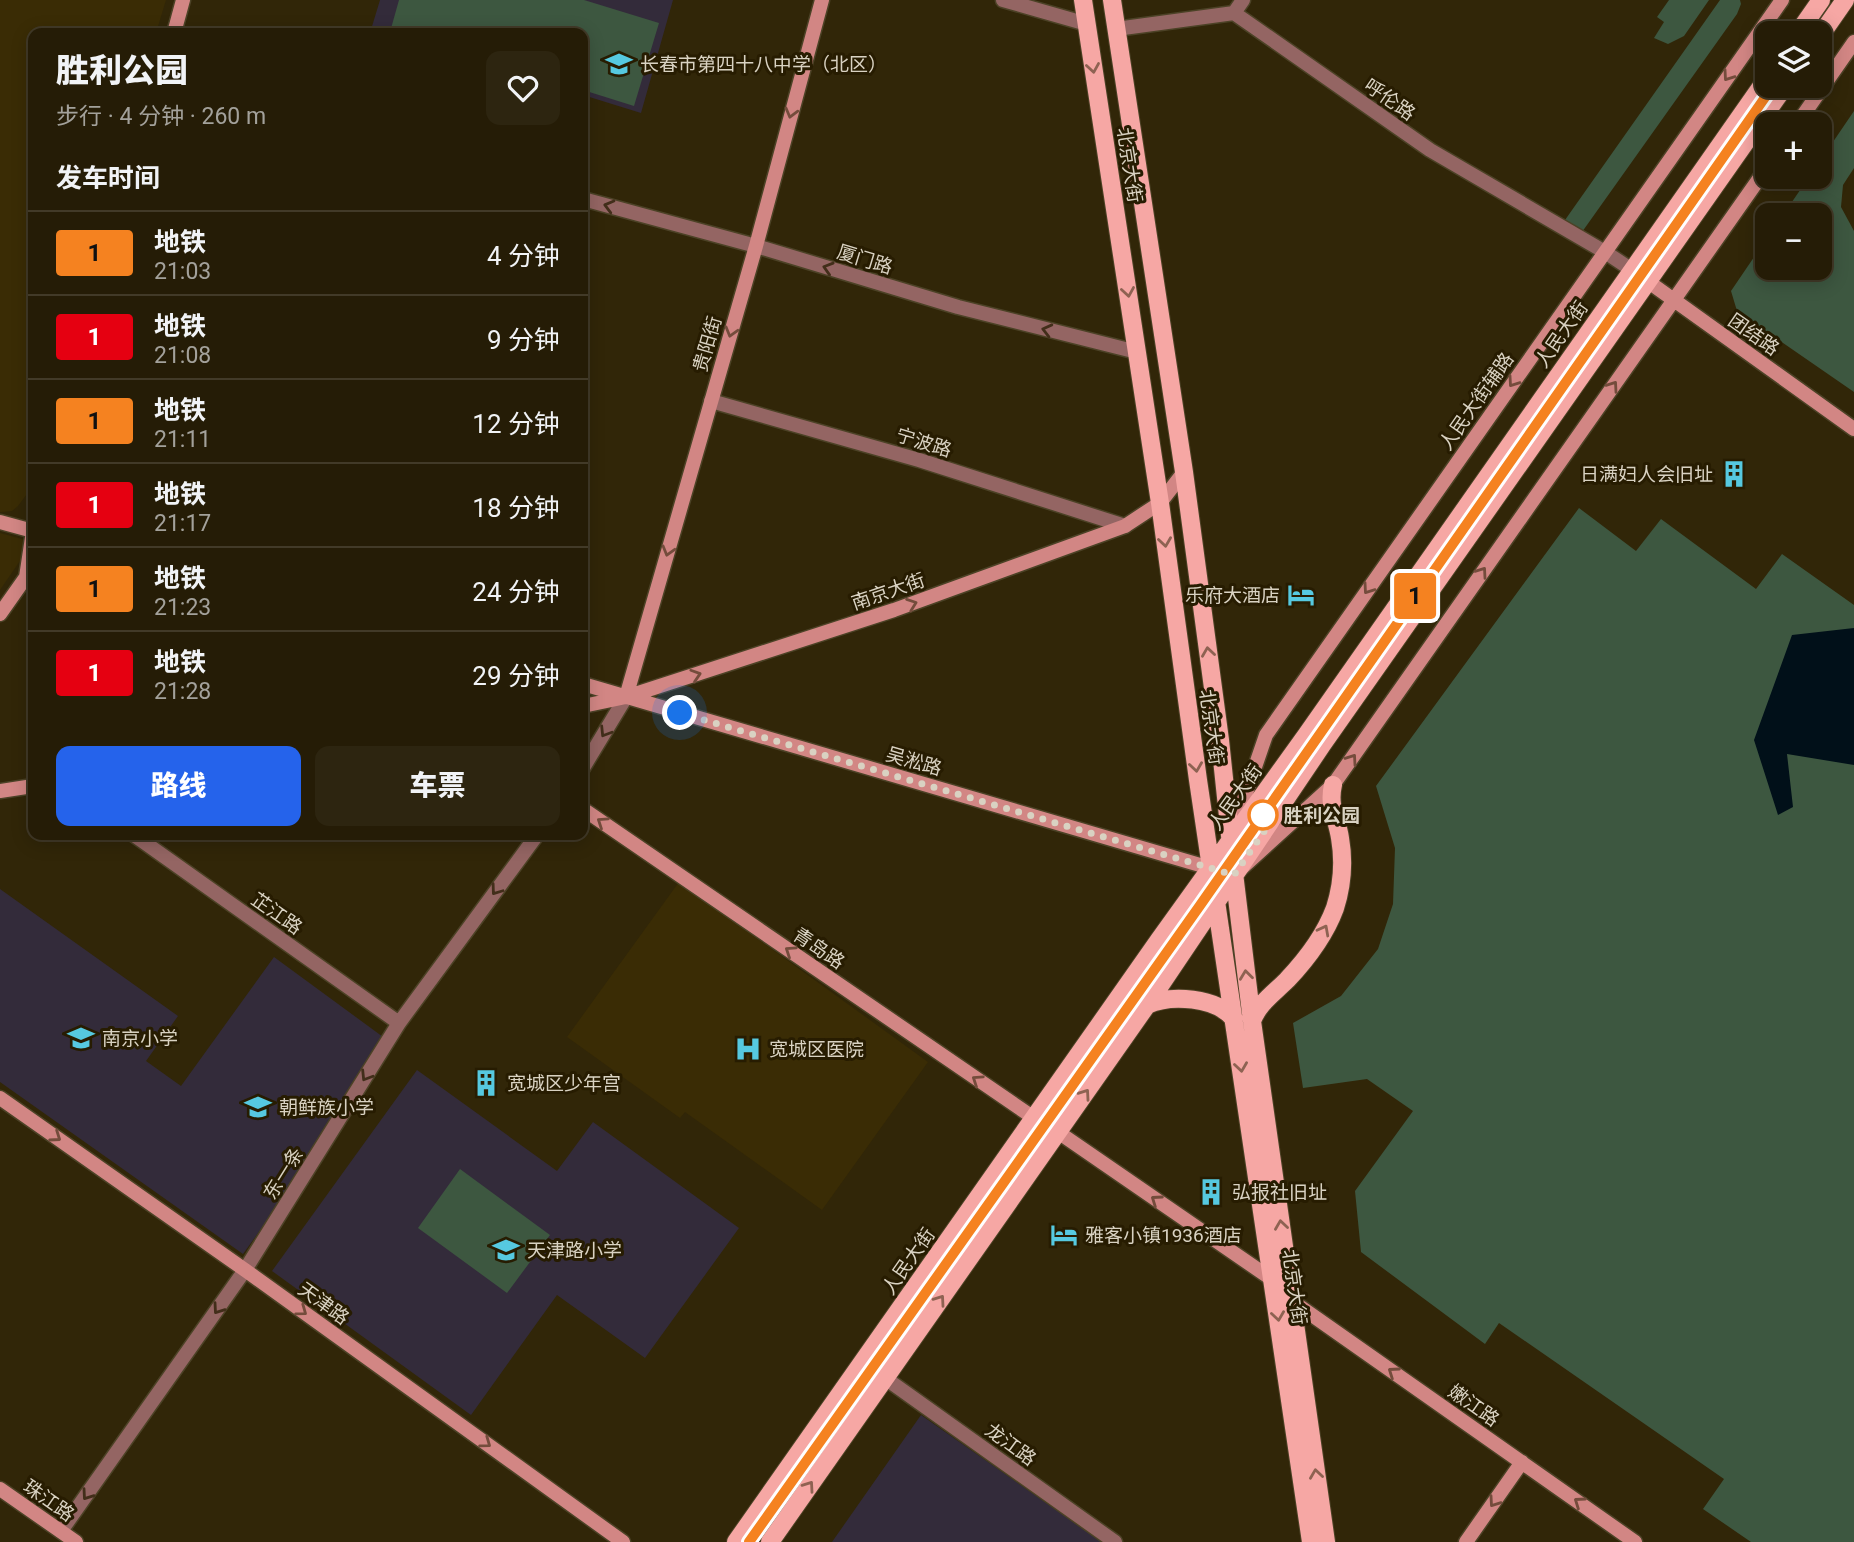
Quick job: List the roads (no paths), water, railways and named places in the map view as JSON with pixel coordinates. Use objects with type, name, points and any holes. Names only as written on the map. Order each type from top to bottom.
[{"type":"main road","points":[[175,28],[183,0]]},
{"type":"main road","name":"贵阳街","points":[[626,697],[756,246],[822,0]]},
{"type":"main road","name":"北京大街","points":[[1083,0],[1160,503],[1216,902],[1243,1020],[1292,1301],[1326,1542]]},
{"type":"main road","name":"北京大街","points":[[1112,0],[1184,472],[1220,740],[1234,875],[1243,1020],[1273,1280],[1311,1542]]},
{"type":"main road","name":"人民大街辅路","points":[[1230,839],[1266,734],[1782,0]]},
{"type":"main road","points":[[1806,21],[1821,0]]},
{"type":"main road","points":[[1830,21],[1845,0]]},
{"type":"main road","points":[[1805,112],[1854,42]]},
{"type":"main road","name":"人民大街","points":[[736,1542],[1755,95]]},
{"type":"main road","points":[[770,1542],[1147,1005],[1322,745],[1777,98]]},
{"type":"main road","points":[[1234,875],[1333,785],[1755,184]]},
{"type":"main road","name":"团结路","points":[[1632,270],[1854,429]]},
{"type":"main road","name":"南京大街","points":[[588,705],[626,697],[894,610],[1125,526],[1160,503],[1184,472]]},
{"type":"main road","points":[[0,522],[28,530]]},
{"type":"main road","points":[[0,614],[26,577],[28,564]]},
{"type":"main road","name":"吴淞路","points":[[588,686],[1234,875]]},
{"type":"main road","points":[[1147,1005],[1158,1000],[1182,999],[1217,1007],[1243,1020],[1294,972],[1318,942],[1335,909],[1339,891],[1342,854],[1340,835],[1331,804],[1333,785]]},
{"type":"main road","points":[[0,791],[28,787]]},
{"type":"main road","name":"青岛路","points":[[588,812],[1034,1118]]},
{"type":"main road","name":"天津路","points":[[0,1098],[246,1270],[623,1542]]},
{"type":"main road","points":[[1058,1132],[1273,1280]]},
{"type":"main road","name":"嫩江路","points":[[1292,1301],[1634,1542]]},
{"type":"main road","points":[[1466,1542],[1522,1462]]},
{"type":"main road","name":"珠江路","points":[[0,1489],[76,1542]]},
{"type":"street","points":[[1003,0],[1087,24]]},
{"type":"street","points":[[1116,29],[1234,13],[1243,0]]},
{"type":"street","name":"呼伦路","points":[[1234,13],[1430,150],[1632,270]]},
{"type":"street","name":"厦门路","points":[[588,200],[756,246],[958,307],[1137,352]]},
{"type":"street","name":"宁波路","points":[[711,401],[919,460],[1125,526]]},
{"type":"street","points":[[588,760],[626,697]]},
{"type":"street","name":"芷江路","points":[[141,840],[399,1023]]},
{"type":"street","name":"东一条","points":[[61,1531],[246,1270],[399,1023],[533,840]]},
{"type":"street","name":"龙江路","points":[[885,1378],[1115,1542]]},
{"type":"metro line","name":"1","points":[[749,1542],[1201,904],[1765,98]]},
{"type":"place","name":"长春市第四十八中学（北区）","points":[[619,64]]},
{"type":"place","name":"日满妇人会旧址","points":[[1734,474]]},
{"type":"place","name":"乐府大酒店","points":[[1301,595]]},
{"type":"place","name":"胜利公园","points":[[1263,815]]},
{"type":"place","name":"南京小学","points":[[81,1038]]},
{"type":"place","name":"宽城区医院","points":[[748,1049]]},
{"type":"place","name":"宽城区少年宫","points":[[486,1083]]},
{"type":"place","name":"朝鲜族小学","points":[[258,1107]]},
{"type":"place","name":"弘报社旧址","points":[[1211,1192]]},
{"type":"place","name":"雅客小镇1936酒店","points":[[1064,1235]]},
{"type":"place","name":"天津路小学","points":[[506,1250]]}]
